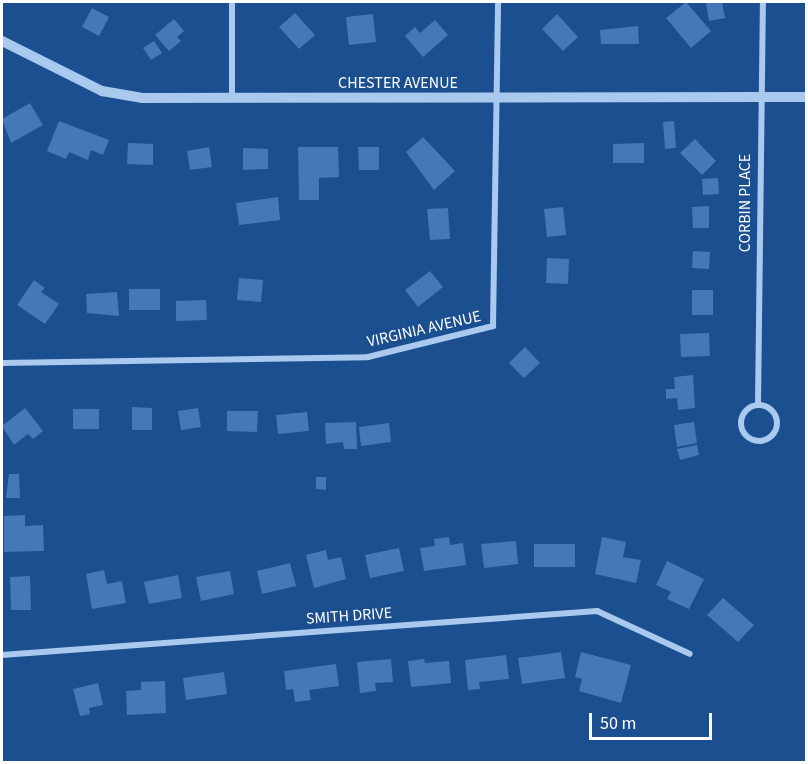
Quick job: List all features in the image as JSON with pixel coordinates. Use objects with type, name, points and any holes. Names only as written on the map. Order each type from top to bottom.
[{"type":"street","points":[[232,2],[232,99]]},
{"type":"street","name":"VIRGINIA AVENUE","points":[[2,363],[368,357],[493,326],[498,2]]},
{"type":"street","name":"CORBIN PLACE","points":[[758,404],[759,96],[763,2]]},
{"type":"street","name":"CHESTER AVENUE","points":[[2,41],[102,91],[142,98],[807,97]]},
{"type":"street","points":[[758,404],[771,408],[777,416],[777,430],[770,439],[761,442],[745,437],[740,425],[746,409],[758,404]]},
{"type":"street","name":"SMITH DRIVE","points":[[2,655],[597,611],[690,654]]},
{"type":"building","points":[[686,2],[711,31],[691,48],[666,18]]},
{"type":"building","points":[[722,2],[725,18],[709,21],[706,3]]},
{"type":"building","points":[[92,8],[109,17],[99,36],[82,27]]},
{"type":"building","points":[[295,13],[315,35],[299,49],[279,27]]},
{"type":"building","points":[[373,14],[376,42],[349,45],[346,17]]},
{"type":"building","points":[[557,14],[578,37],[563,51],[542,29]]},
{"type":"building","points":[[174,19],[184,31],[177,37],[181,41],[169,51],[155,35]]},
{"type":"building","points":[[435,20],[448,35],[423,57],[405,36],[415,27],[420,33]]},
{"type":"building","points":[[638,26],[639,44],[601,44],[600,30]]},
{"type":"building","points":[[154,41],[162,53],[151,60],[143,48]]},
{"type":"building","points":[[30,103],[43,125],[11,143],[2,119]]},
{"type":"building","points":[[59,121],[109,140],[103,155],[91,150],[88,160],[69,152],[66,159],[47,151]]},
{"type":"building","points":[[674,121],[676,148],[665,149],[663,122]]},
{"type":"building","points":[[423,137],[455,171],[434,190],[406,152]]},
{"type":"building","points":[[695,139],[716,161],[702,175],[680,153]]},
{"type":"building","points":[[128,143],[153,144],[153,165],[127,164]]},
{"type":"building","points":[[644,143],[644,163],[613,163],[613,144]]},
{"type":"building","points":[[209,147],[212,167],[190,170],[187,151]]},
{"type":"building","points":[[298,147],[338,147],[339,177],[319,178],[319,200],[299,200]]},
{"type":"building","points":[[358,147],[379,147],[379,170],[359,170]]},
{"type":"building","points":[[243,148],[268,149],[268,169],[243,170]]},
{"type":"building","points":[[718,178],[719,194],[703,195],[702,179]]},
{"type":"building","points":[[278,197],[280,220],[239,225],[236,203]]},
{"type":"building","points":[[709,206],[709,228],[693,228],[692,207]]},
{"type":"building","points":[[563,207],[566,235],[547,237],[544,209]]},
{"type":"building","points":[[448,208],[450,239],[430,240],[427,209]]},
{"type":"building","points":[[693,251],[710,252],[709,269],[692,268]]},
{"type":"building","points":[[547,258],[569,259],[568,284],[546,283]]},
{"type":"building","points":[[430,271],[443,287],[418,307],[405,290]]},
{"type":"building","points":[[239,278],[263,280],[261,302],[237,300]]},
{"type":"building","points":[[34,280],[45,288],[41,292],[59,304],[45,324],[17,305]]},
{"type":"building","points":[[129,289],[160,289],[160,310],[129,310]]},
{"type":"building","points":[[692,290],[713,290],[713,315],[692,315]]},
{"type":"building","points":[[117,292],[119,316],[87,313],[86,294]]},
{"type":"building","points":[[206,300],[207,320],[176,321],[176,301]]},
{"type":"building","points":[[709,333],[710,356],[681,357],[680,334]]},
{"type":"building","points":[[525,347],[540,363],[524,378],[509,363]]},
{"type":"building","points":[[693,375],[695,408],[678,410],[677,398],[666,399],[666,389],[675,389],[674,377]]},
{"type":"building","points":[[132,407],[152,408],[152,430],[132,430]]},
{"type":"building","points":[[25,408],[43,431],[33,439],[28,434],[14,445],[2,426]]},
{"type":"building","points":[[198,408],[201,427],[181,430],[178,411]]},
{"type":"building","points":[[73,409],[99,409],[99,429],[73,429]]},
{"type":"building","points":[[227,411],[258,411],[257,432],[227,431]]},
{"type":"building","points":[[307,412],[309,431],[278,434],[276,415]]},
{"type":"building","points":[[356,422],[357,449],[344,449],[343,442],[326,444],[325,423]]},
{"type":"building","points":[[694,422],[697,443],[677,447],[674,425]]},
{"type":"building","points":[[389,423],[391,442],[361,446],[359,427]]},
{"type":"building","points":[[697,445],[699,455],[680,460],[677,449]]},
{"type":"building","points":[[9,474],[19,474],[20,498],[6,498]]},
{"type":"building","points":[[316,477],[326,477],[326,490],[316,489]]},
{"type":"building","points":[[25,515],[25,526],[43,525],[44,551],[4,552],[4,516]]},
{"type":"building","points":[[449,537],[450,545],[463,543],[466,565],[424,571],[420,548],[435,546],[434,539]]},
{"type":"building","points":[[602,537],[626,542],[623,557],[641,560],[636,583],[595,574]]},
{"type":"building","points":[[516,541],[518,564],[484,568],[481,544]]},
{"type":"building","points":[[534,544],[575,544],[575,567],[534,567]]},
{"type":"building","points":[[399,548],[404,571],[370,578],[365,555]]},
{"type":"building","points":[[326,550],[328,560],[341,557],[346,579],[314,588],[306,555]]},
{"type":"building","points":[[667,561],[704,579],[689,609],[667,599],[671,592],[656,585]]},
{"type":"building","points":[[290,563],[296,586],[262,594],[257,571]]},
{"type":"building","points":[[104,570],[107,584],[122,581],[126,603],[92,609],[86,574]]},
{"type":"building","points":[[230,571],[234,594],[201,601],[196,577]]},
{"type":"building","points":[[178,575],[182,598],[149,604],[144,582]]},
{"type":"building","points":[[30,576],[31,610],[11,610],[10,577]]},
{"type":"building","points":[[723,598],[754,625],[738,642],[707,615]]},
{"type":"building","points":[[561,652],[565,678],[522,684],[518,658]]},
{"type":"building","points":[[581,652],[631,665],[621,703],[579,691],[582,679],[575,677]]},
{"type":"building","points":[[506,655],[509,679],[479,682],[480,689],[468,690],[465,660]]},
{"type":"building","points":[[391,659],[393,682],[375,683],[376,691],[360,693],[357,662]]},
{"type":"building","points":[[424,659],[425,663],[449,661],[451,683],[411,687],[408,661]]},
{"type":"building","points":[[336,664],[339,686],[309,690],[311,700],[295,702],[293,689],[286,690],[284,671]]},
{"type":"building","points":[[224,672],[227,694],[186,700],[183,678]]},
{"type":"building","points":[[165,681],[166,713],[127,715],[126,691],[141,690],[141,682]]},
{"type":"building","points":[[98,683],[103,705],[89,708],[90,714],[80,716],[73,689]]}]
